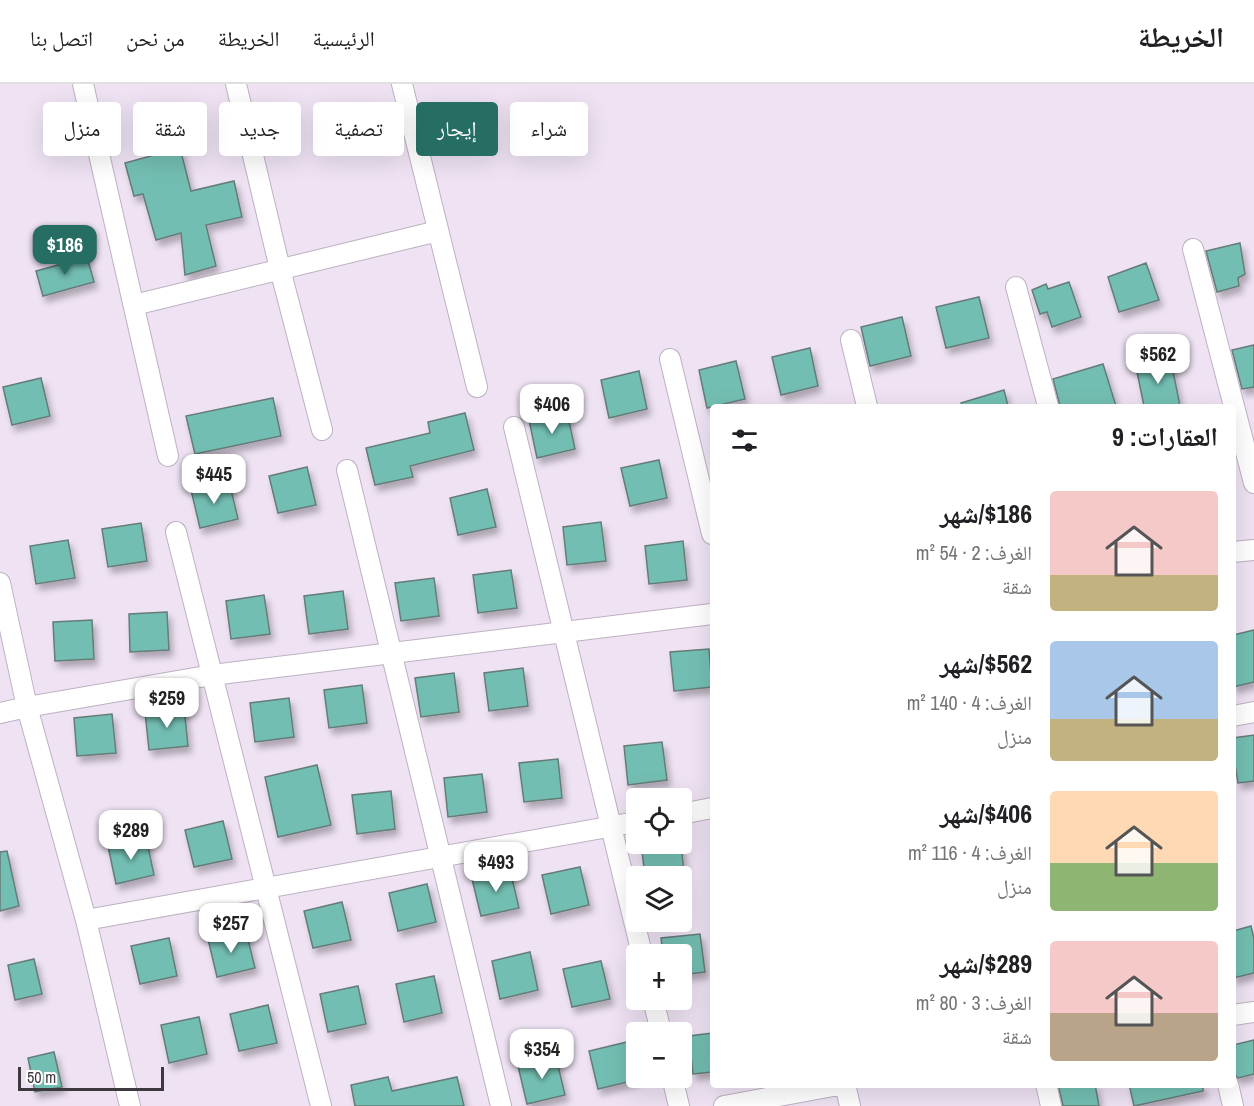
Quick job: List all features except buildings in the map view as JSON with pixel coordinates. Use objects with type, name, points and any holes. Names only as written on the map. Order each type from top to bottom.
[{"type":"street","points":[[83,84],[168,456]]},
{"type":"street","points":[[236,84],[322,430]]},
{"type":"street","points":[[402,84],[477,387]]},
{"type":"street","points":[[134,305],[438,231]]},
{"type":"street","points":[[1193,249],[1233,404]]},
{"type":"street","points":[[1016,287],[1047,404]]},
{"type":"street","points":[[851,340],[867,404]]},
{"type":"street","points":[[670,359],[710,526]]},
{"type":"street","points":[[1236,414],[1254,483]]},
{"type":"street","points":[[514,427],[640,944]]},
{"type":"street","points":[[347,470],[501,1106]]},
{"type":"street","points":[[176,532],[321,1106]]},
{"type":"street","points":[[1236,552],[1254,550]]},
{"type":"street","points":[[0,583],[27,706],[86,920],[130,1106]]},
{"type":"street","points":[[0,713],[27,706],[212,675],[710,614]]},
{"type":"street","points":[[1236,715],[1254,712]]},
{"type":"street","points":[[692,812],[710,808]]},
{"type":"street","points":[[86,920],[626,824]]},
{"type":"street","points":[[1236,1015],[1254,1012]]},
{"type":"street","points":[[675,1088],[679,1106]]},
{"type":"street","points":[[724,1106],[823,1088]]},
{"type":"street","points":[[846,1088],[850,1106]]},
{"type":"street","points":[[1047,1088],[1051,1106]]},
{"type":"street","points":[[1229,1088],[1233,1106]]}]
